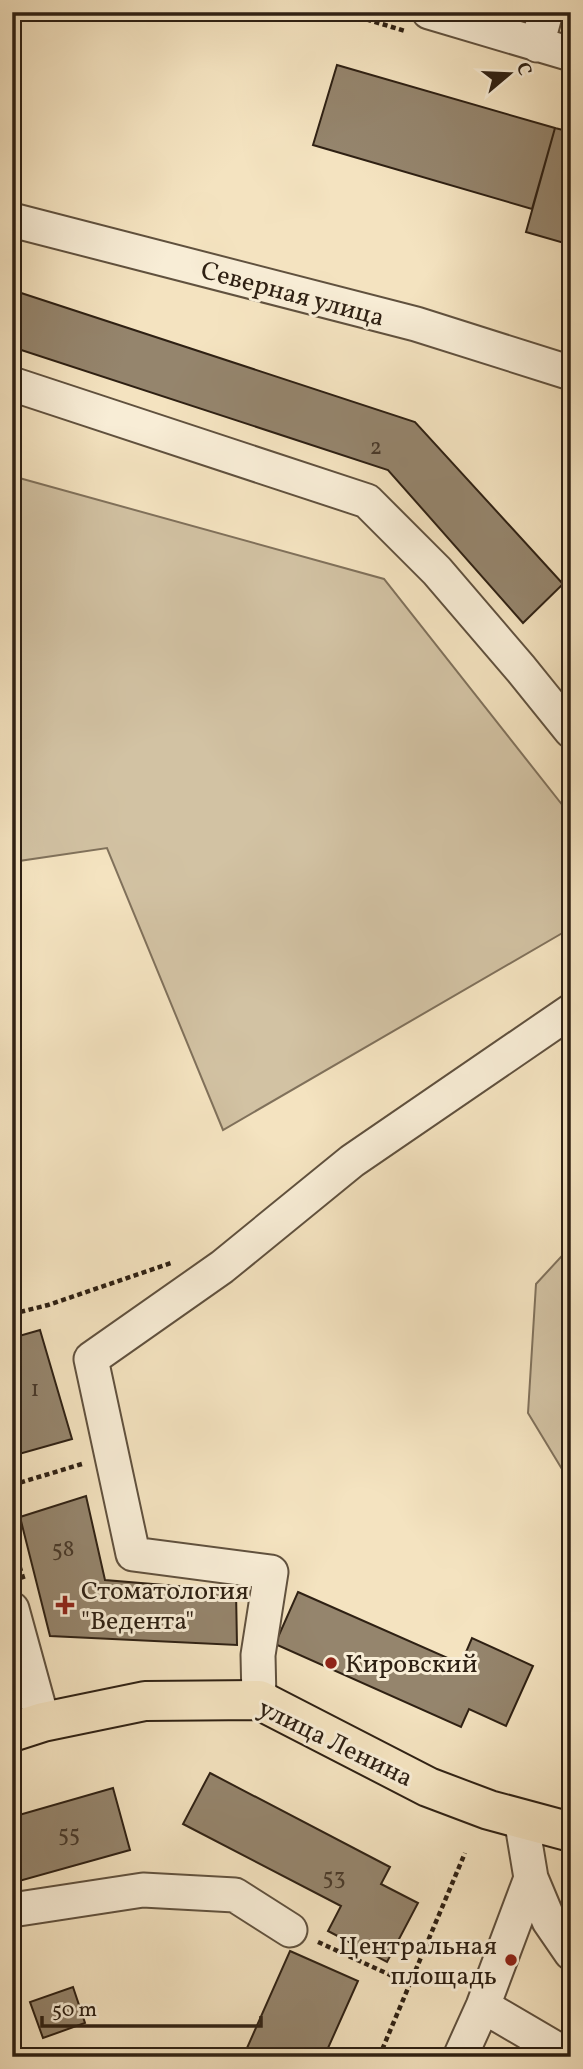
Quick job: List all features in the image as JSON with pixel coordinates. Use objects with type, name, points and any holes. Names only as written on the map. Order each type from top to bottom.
[{"type":"main road","name":"улица Ленина","points":[[28,1727],[145,1701],[259,1700],[428,1787],[489,1810],[571,1832]]},
{"type":"street","points":[[429,12],[571,54]]},
{"type":"street","points":[[537,45],[546,12]]},
{"type":"street","name":"Северная улица","points":[[12,220],[416,324],[571,373]]},
{"type":"street","points":[[12,384],[367,501],[437,571],[571,731]]},
{"type":"street","points":[[259,1700],[258,1655],[271,1572],[133,1553],[91,1359],[222,1267],[352,1161],[571,1011]]},
{"type":"street","points":[[12,1609],[28,1727]]},
{"type":"street","points":[[521,1818],[531,1878],[549,1921],[571,1953]]},
{"type":"street","points":[[460,2057],[483,2006],[531,1878]]},
{"type":"street","points":[[12,1910],[143,1890],[234,1895],[290,1930]]},
{"type":"street","points":[[483,2006],[570,2057]]},
{"type":"path","points":[[12,1314],[48,1305],[177,1261]]},
{"type":"path","points":[[12,1485],[112,1455]]},
{"type":"path","points":[[379,2057],[465,1853]]},
{"type":"path","points":[[290,1930],[410,1984]]},
{"type":"shaded area","points":[[12,476],[384,579],[571,816],[571,928],[223,1130],[107,848],[12,862]]},
{"type":"shaded area","points":[[571,1246],[571,1484],[528,1413],[536,1284]]},
{"type":"building","points":[[337,65],[555,128],[532,209],[313,145]]},
{"type":"building","points":[[555,128],[571,132],[571,245],[526,232]]},
{"type":"building","points":[[12,290],[415,422],[563,584],[523,623],[388,470],[12,347]]},
{"type":"building","points":[[40,1330],[72,1439],[12,1456],[12,1338]]},
{"type":"building","points":[[86,1496],[105,1580],[236,1591],[237,1645],[50,1636],[20,1517]]},
{"type":"building","points":[[298,1592],[461,1664],[472,1638],[533,1666],[506,1726],[469,1709],[461,1727],[275,1644]]},
{"type":"building","points":[[210,1773],[390,1867],[381,1884],[418,1903],[387,1962],[328,1931],[341,1906],[183,1824]]},
{"type":"building","points":[[113,1788],[130,1850],[12,1883],[12,1817]]},
{"type":"building","points":[[290,1951],[358,1981],[324,2057],[243,2057]]},
{"type":"building","points":[[73,1987],[85,2023],[43,2038],[30,2002]]},
{"type":"place","name":"Стоматология \"Ведента\"","points":[[65,1605]]},
{"type":"place","name":"Кировский","points":[[331,1663]]},
{"type":"place","name":"Центральная площадь","points":[[511,1960]]}]
